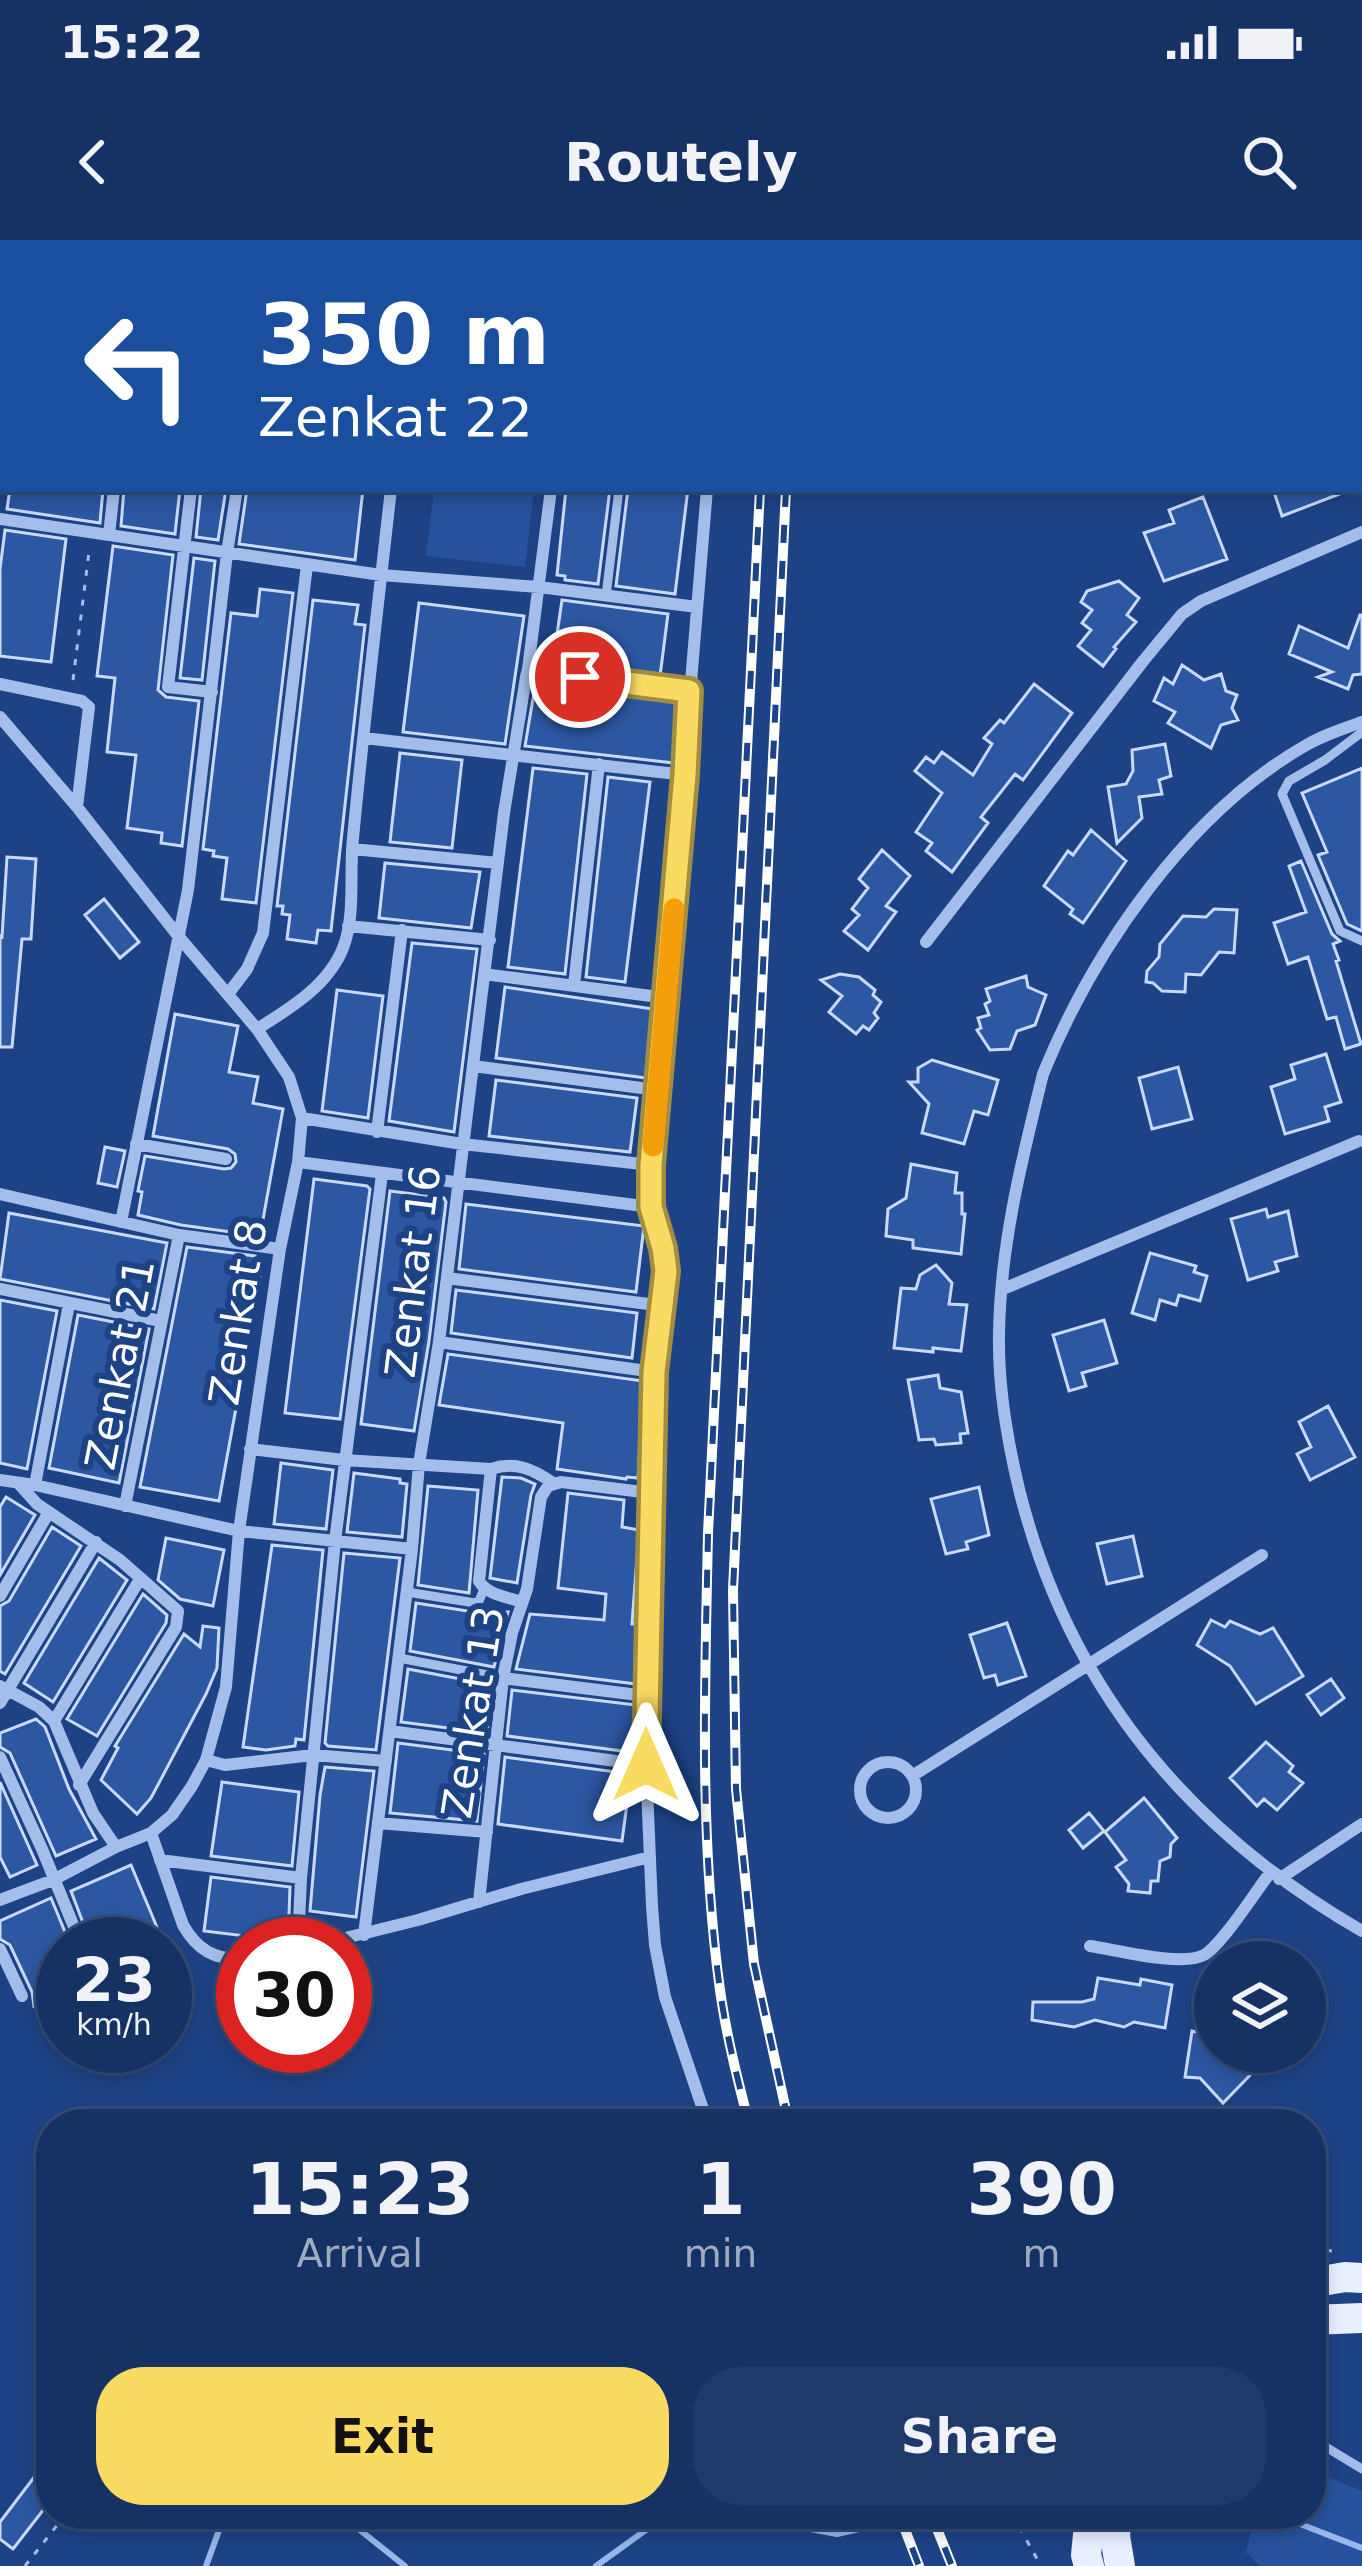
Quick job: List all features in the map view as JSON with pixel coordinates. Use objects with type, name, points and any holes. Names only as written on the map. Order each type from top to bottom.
[{"type":"main road","points":[[1326,2280],[1362,2278]]},
{"type":"main road","points":[[1326,2318],[1362,2318]]},
{"type":"main road","points":[[1094,2529],[1103,2559]]},
{"type":"main road","points":[[1103,2559],[1112,2529]]},
{"type":"street","points":[[109,535],[114,492]]},
{"type":"street","points":[[191,492],[168,687],[212,692]]},
{"type":"street","points":[[121,1222],[190,877],[237,492]]},
{"type":"street","points":[[256,1029],[304,998],[321,980],[339,957],[348,926],[391,492]]},
{"type":"street","name":"Zenkat 16","points":[[366,1917],[419,1464],[551,492]]},
{"type":"street","points":[[703,2109],[660,1977],[655,1945],[646,1696],[654,1372],[666,1271],[651,1207],[651,1165],[707,495]]},
{"type":"street","points":[[0,519],[381,575],[539,587],[698,607]]},
{"type":"street","points":[[926,942],[1183,614],[1362,532]]},
{"type":"street","points":[[227,994],[248,969],[263,933],[307,565]]},
{"type":"street","points":[[528,669],[689,691]]},
{"type":"street","points":[[0,684],[87,704],[90,715],[77,807]]},
{"type":"street","name":"Zenkat 8","points":[[0,717],[256,1029],[289,1077],[302,1118],[239,1531],[226,1687],[206,1760],[172,1815],[151,1833],[53,1880],[2,1894]]},
{"type":"street","points":[[1362,722],[1304,747],[1227,803],[1164,868],[1115,936],[1043,1074],[1010,1218],[999,1335],[1005,1419],[1028,1526],[1049,1585],[1116,1709],[1152,1758],[1205,1816],[1275,1876],[1362,1931]]},
{"type":"street","points":[[364,738],[685,775]]},
{"type":"street","points":[[574,986],[599,764]]},
{"type":"street","points":[[352,849],[498,863]]},
{"type":"street","points":[[348,926],[490,940]]},
{"type":"street","points":[[377,1132],[402,930]]},
{"type":"street","points":[[484,974],[666,998]]},
{"type":"street","points":[[473,1066],[657,1090]]},
{"type":"street","points":[[302,1118],[462,1144],[651,1165]]},
{"type":"street","points":[[1003,1289],[1359,1141]]},
{"type":"street","points":[[136,1144],[226,1159]]},
{"type":"street","points":[[298,1162],[651,1207]]},
{"type":"street","points":[[299,1917],[334,1540],[382,1174]]},
{"type":"street","points":[[1,1198],[280,1249]]},
{"type":"street","name":"Zenkat 21","points":[[125,1506],[179,1234]]},
{"type":"street","points":[[447,1278],[664,1306]]},
{"type":"street","points":[[0,1288],[161,1322]]},
{"type":"street","points":[[35,1485],[69,1304]]},
{"type":"street","points":[[439,1342],[654,1372]]},
{"type":"street","points":[[250,1449],[344,1460],[506,1465],[530,1468],[553,1483],[651,1493]]},
{"type":"street","points":[[491,1468],[479,1577],[484,1589],[522,1602]]},
{"type":"street","points":[[0,1480],[239,1531],[412,1550]]},
{"type":"street","name":"Zenkat 13","points":[[479,1902],[503,1678],[527,1589],[541,1497],[553,1483]]},
{"type":"street","points":[[19,1484],[178,1611],[178,1619],[79,1785]]},
{"type":"street","points":[[0,1596],[49,1512]]},
{"type":"street","points":[[96,1542],[3,1694],[39,1707],[54,1721],[79,1785],[116,1847]]},
{"type":"street","points":[[912,1776],[1262,1555]]},
{"type":"street","points":[[54,1721],[140,1579]]},
{"type":"street","points":[[503,1678],[646,1696]]},
{"type":"street","points":[[390,1731],[646,1765]]},
{"type":"street","points":[[206,1760],[225,1765],[313,1755],[386,1761]]},
{"type":"street","points":[[0,1757],[69,1917]]},
{"type":"street","points":[[898,1764],[912,1776],[915,1798],[895,1818],[874,1815],[861,1801],[861,1782],[872,1767],[898,1764]]},
{"type":"street","points":[[378,1823],[487,1832]]},
{"type":"street","points":[[1090,1946],[1184,1959],[1201,1957],[1275,1876],[1362,1823]]},
{"type":"street","points":[[151,1833],[183,1925],[190,1937],[216,1957]]},
{"type":"street","points":[[372,1933],[521,1888],[650,1857]]},
{"type":"street","points":[[160,1860],[301,1878]]},
{"type":"street","points":[[0,1949],[22,1996]]},
{"type":"lane","points":[[606,596],[619,492]]},
{"type":"lane","points":[[1362,732],[1289,781],[1282,794],[1340,931],[1362,941]]},
{"type":"lane","points":[[407,1592],[475,1603],[484,1589]]},
{"type":"lane","points":[[398,1658],[503,1678]]},
{"type":"lane","points":[[1326,2447],[1362,2468]]},
{"type":"path","points":[[71,699],[92,533]]},
{"type":"path","points":[[25,2566],[54,2529]]},
{"type":"path","points":[[1020,2529],[1041,2566]]},
{"type":"shaded area","points":[[434,492],[534,492],[525,567],[426,556]]},
{"type":"shaded area","points":[[1326,2476],[1362,2491],[1362,2566],[1260,2566],[1246,2552],[1251,2529],[1326,2529]]},
{"type":"building","points":[[10,492],[103,492],[100,523],[7,509]]},
{"type":"building","points":[[124,492],[180,492],[175,534],[121,526]]},
{"type":"building","points":[[201,492],[226,492],[218,540],[196,537]]},
{"type":"building","points":[[247,492],[363,492],[355,560],[239,544]]},
{"type":"building","points":[[566,492],[610,492],[598,584],[557,575]]},
{"type":"building","points":[[628,492],[688,492],[675,594],[616,586]]},
{"type":"building","points":[[1274,492],[1345,492],[1282,516]]},
{"type":"building","points":[[1203,497],[1227,559],[1164,581],[1144,533],[1174,523],[1169,510]]},
{"type":"building","points":[[5,530],[66,539],[51,662],[0,656]]},
{"type":"building","points":[[113,546],[173,555],[158,690],[166,697],[199,701],[182,846],[161,843],[162,833],[127,828],[136,755],[107,752],[115,678],[97,676]]},
{"type":"building","points":[[194,558],[215,561],[202,680],[180,678]]},
{"type":"building","points":[[1119,581],[1139,598],[1127,615],[1136,622],[1103,666],[1078,646],[1091,630],[1082,623],[1092,610],[1081,602],[1087,591]]},
{"type":"building","points":[[260,589],[293,593],[256,903],[222,899],[227,858],[203,849],[231,613],[257,616]]},
{"type":"building","points":[[313,600],[358,605],[355,624],[365,625],[331,931],[318,930],[316,943],[287,939],[290,915],[282,914],[283,906],[277,906]]},
{"type":"building","points":[[562,600],[668,614],[660,676],[553,662]]},
{"type":"building","points":[[419,603],[524,616],[505,744],[403,732]]},
{"type":"building","points":[[1360,615],[1362,674],[1353,675],[1348,689],[1318,677],[1332,672],[1289,654],[1299,626],[1348,648]]},
{"type":"building","points":[[1182,665],[1204,680],[1221,674],[1226,691],[1237,695],[1232,708],[1238,720],[1221,725],[1211,748],[1168,723],[1175,712],[1154,701],[1164,678],[1173,684]]},
{"type":"building","points":[[536,681],[679,699],[674,763],[525,746]]},
{"type":"building","points":[[1034,684],[1072,713],[1023,780],[1015,774],[981,817],[988,823],[952,872],[926,851],[932,843],[916,832],[942,793],[915,771],[926,757],[934,763],[942,752],[973,775],[992,744],[984,738],[1000,720],[1004,723]]},
{"type":"building","points":[[1165,744],[1171,776],[1159,780],[1162,794],[1139,797],[1142,818],[1117,843],[1108,787],[1126,784],[1133,771],[1132,750]]},
{"type":"building","points":[[400,753],[462,760],[452,848],[390,842]]},
{"type":"building","points":[[533,768],[587,774],[565,974],[508,967]]},
{"type":"building","points":[[1362,768],[1362,931],[1347,924],[1318,855],[1327,852],[1302,793]]},
{"type":"building","points":[[608,777],[650,782],[625,982],[586,977]]},
{"type":"building","points":[[1091,830],[1126,861],[1083,923],[1044,886],[1068,851],[1073,855]]},
{"type":"building","points":[[882,850],[910,876],[886,906],[896,912],[868,950],[844,931],[859,915],[852,909],[868,888],[859,879]]},
{"type":"building","points":[[7,857],[36,859],[31,939],[22,939],[12,1047],[0,1047],[0,936]]},
{"type":"building","points":[[1301,861],[1332,934],[1340,941],[1333,944],[1336,961],[1361,1044],[1345,1049],[1336,1017],[1327,1019],[1308,957],[1288,964],[1274,923],[1306,912],[1289,866]]},
{"type":"building","points":[[385,863],[480,872],[471,928],[379,918]]},
{"type":"building","points":[[104,899],[139,942],[120,958],[85,915]]},
{"type":"building","points":[[1214,909],[1237,910],[1234,953],[1219,952],[1201,975],[1186,974],[1185,992],[1162,991],[1146,982],[1160,944],[1183,916],[1206,917]]},
{"type":"building","points":[[412,943],[477,949],[454,1132],[389,1121]]},
{"type":"building","points":[[840,974],[859,977],[875,990],[873,995],[881,1002],[869,1030],[863,1026],[856,1034],[829,1012],[842,996],[821,980]]},
{"type":"building","points":[[1026,976],[1028,987],[1046,995],[1035,1025],[1017,1031],[1010,1049],[990,1050],[977,1030],[981,1028],[978,1018],[989,1015],[986,989]]},
{"type":"building","points":[[505,987],[653,1009],[646,1078],[496,1058]]},
{"type":"building","points":[[337,990],[383,996],[368,1118],[322,1111]]},
{"type":"building","points":[[175,1014],[238,1026],[229,1072],[258,1077],[253,1103],[283,1109],[260,1236],[138,1215],[145,1156],[224,1169],[236,1162],[228,1149],[153,1136]]},
{"type":"building","points":[[1326,1054],[1341,1102],[1325,1107],[1329,1121],[1285,1134],[1271,1087],[1295,1079],[1291,1065]]},
{"type":"building","points":[[932,1060],[998,1080],[988,1115],[974,1111],[964,1144],[922,1133],[929,1104],[909,1082],[918,1082],[918,1068]]},
{"type":"building","points":[[1178,1067],[1192,1119],[1152,1129],[1139,1078]]},
{"type":"building","points":[[496,1080],[637,1098],[630,1152],[489,1136]]},
{"type":"building","points":[[105,1147],[125,1151],[117,1187],[98,1183]]},
{"type":"building","points":[[911,1164],[957,1173],[955,1193],[962,1193],[965,1214],[961,1254],[913,1248],[913,1240],[886,1236],[888,1209],[906,1198]]},
{"type":"building","points":[[314,1179],[370,1189],[340,1419],[285,1413]]},
{"type":"building","points":[[390,1191],[446,1202],[414,1431],[361,1424]]},
{"type":"building","points":[[466,1204],[644,1226],[636,1292],[459,1269]]},
{"type":"building","points":[[1266,1209],[1268,1217],[1288,1211],[1297,1256],[1275,1262],[1278,1271],[1248,1280],[1231,1219]]},
{"type":"building","points":[[9,1213],[167,1243],[154,1309],[0,1279]]},
{"type":"building","points":[[187,1247],[263,1260],[219,1501],[140,1487]]},
{"type":"building","points":[[1150,1253],[1196,1266],[1194,1272],[1207,1276],[1200,1301],[1179,1295],[1176,1305],[1160,1300],[1155,1320],[1132,1313]]},
{"type":"building","points":[[936,1265],[952,1283],[949,1304],[967,1305],[961,1351],[894,1348],[901,1288],[916,1289],[920,1275]]},
{"type":"building","points":[[456,1290],[637,1313],[632,1358],[451,1333]]},
{"type":"building","points":[[0,1300],[57,1311],[27,1469],[0,1463]]},
{"type":"building","points":[[78,1315],[149,1329],[119,1483],[49,1468]]},
{"type":"building","points":[[1104,1320],[1117,1363],[1082,1373],[1086,1386],[1069,1391],[1053,1335]]},
{"type":"building","points":[[448,1354],[643,1381],[638,1478],[557,1469],[563,1423],[439,1405]]},
{"type":"building","points":[[938,1375],[940,1388],[961,1392],[968,1433],[960,1434],[961,1443],[936,1445],[934,1439],[919,1440],[908,1380]]},
{"type":"building","points":[[1328,1406],[1355,1457],[1310,1480],[1297,1454],[1311,1447],[1299,1422]]},
{"type":"building","points":[[281,1463],[333,1470],[326,1529],[274,1524]]},
{"type":"building","points":[[354,1473],[407,1484],[402,1537],[347,1532]]},
{"type":"building","points":[[502,1477],[535,1484],[517,1583],[490,1578]]},
{"type":"building","points":[[428,1486],[478,1490],[469,1593],[418,1585]]},
{"type":"building","points":[[979,1487],[989,1535],[966,1542],[968,1549],[946,1554],[931,1499]]},
{"type":"building","points":[[568,1493],[624,1500],[622,1527],[639,1530],[632,1624],[636,1624],[636,1684],[516,1669],[530,1614],[604,1620],[606,1594],[558,1588]]},
{"type":"building","points":[[6,1497],[35,1515],[0,1575],[0,1507]]},
{"type":"building","points":[[52,1527],[81,1546],[5,1674],[0,1671],[0,1606],[9,1601]]},
{"type":"building","points":[[1133,1536],[1142,1576],[1107,1584],[1097,1544]]},
{"type":"building","points":[[166,1538],[224,1550],[213,1606],[180,1599],[158,1580]]},
{"type":"building","points":[[272,1545],[323,1550],[304,1740],[266,1750],[243,1747]]},
{"type":"building","points":[[344,1553],[400,1558],[376,1750],[325,1743]]},
{"type":"building","points":[[99,1558],[127,1580],[53,1702],[24,1683]]},
{"type":"building","points":[[143,1594],[167,1615],[166,1623],[97,1736],[67,1719]]},
{"type":"building","points":[[416,1603],[508,1612],[494,1667],[410,1651]]},
{"type":"building","points":[[1211,1620],[1225,1627],[1230,1621],[1260,1634],[1273,1628],[1303,1676],[1256,1704],[1230,1666],[1197,1645]]},
{"type":"building","points":[[1007,1623],[1026,1676],[998,1685],[995,1675],[984,1678],[970,1635]]},
{"type":"building","points":[[203,1626],[219,1628],[217,1668],[151,1798],[137,1814],[101,1780],[115,1746],[184,1634],[200,1647]]},
{"type":"building","points":[[408,1669],[492,1685],[487,1733],[401,1722]]},
{"type":"building","points":[[1331,1679],[1344,1698],[1321,1715],[1307,1695]]},
{"type":"building","points":[[512,1690],[636,1705],[630,1752],[507,1736]]},
{"type":"building","points":[[36,1719],[45,1727],[69,1789],[96,1839],[56,1856],[10,1753],[0,1747],[0,1733]]},
{"type":"building","points":[[1266,1742],[1293,1766],[1289,1772],[1303,1783],[1277,1810],[1264,1799],[1257,1806],[1230,1778]]},
{"type":"building","points":[[398,1743],[484,1754],[477,1821],[390,1813]]},
{"type":"building","points":[[505,1757],[631,1774],[622,1841],[498,1824]]},
{"type":"building","points":[[325,1767],[374,1771],[356,1917],[310,1911]]},
{"type":"building","points":[[0,1782],[37,1865],[10,1877],[0,1857]]},
{"type":"building","points":[[222,1782],[299,1792],[292,1866],[211,1856]]},
{"type":"building","points":[[1144,1798],[1177,1838],[1170,1857],[1160,1861],[1158,1881],[1151,1881],[1150,1893],[1128,1891],[1129,1884],[1116,1867],[1126,1860],[1105,1832]]},
{"type":"building","points":[[1089,1813],[1104,1831],[1083,1848],[1069,1830]]},
{"type":"building","points":[[131,1865],[153,1917],[81,1917],[71,1891]]},
{"type":"building","points":[[211,1877],[290,1887],[289,1917],[216,1917],[216,1932],[204,1931]]},
{"type":"building","points":[[51,1898],[59,1917],[36,1917],[34,2006],[10,1945],[0,1939],[0,1921]]},
{"type":"building","points":[[1098,1978],[1172,1985],[1165,2028],[1134,2022],[1124,2027],[1095,2020],[1074,2027],[1032,2020],[1033,2002],[1094,1999]]},
{"type":"building","points":[[1192,2031],[1194,2073],[1252,2073],[1223,2103],[1200,2078],[1185,2077]]},
{"type":"building","points":[[36,2475],[36,2519],[13,2549],[0,2539],[0,2522]]},
{"type":"waterway","points":[[206,2566],[220,2529]]},
{"type":"waterway","points":[[359,2529],[405,2566]]},
{"type":"waterway","points":[[596,2566],[647,2529]]},
{"type":"waterway","points":[[810,2529],[837,2534],[859,2529]]},
{"type":"waterway","points":[[1313,2529],[1362,2548]]},
{"type":"railway","points":[[746,2109],[726,2023],[713,1933],[705,1704],[708,1533],[760,492]]},
{"type":"railway","points":[[786,492],[733,1590],[736,1789],[754,1964],[786,2109]]},
{"type":"railway","points":[[905,2529],[919,2566]]},
{"type":"railway","points":[[937,2529],[952,2566]]},
{"type":"slow traffic","points":[[653,1146],[674,909]]},
{"type":"route","points":[[580,677],[689,691],[651,1165],[651,1207],[666,1271],[654,1372],[646,1765]]}]
